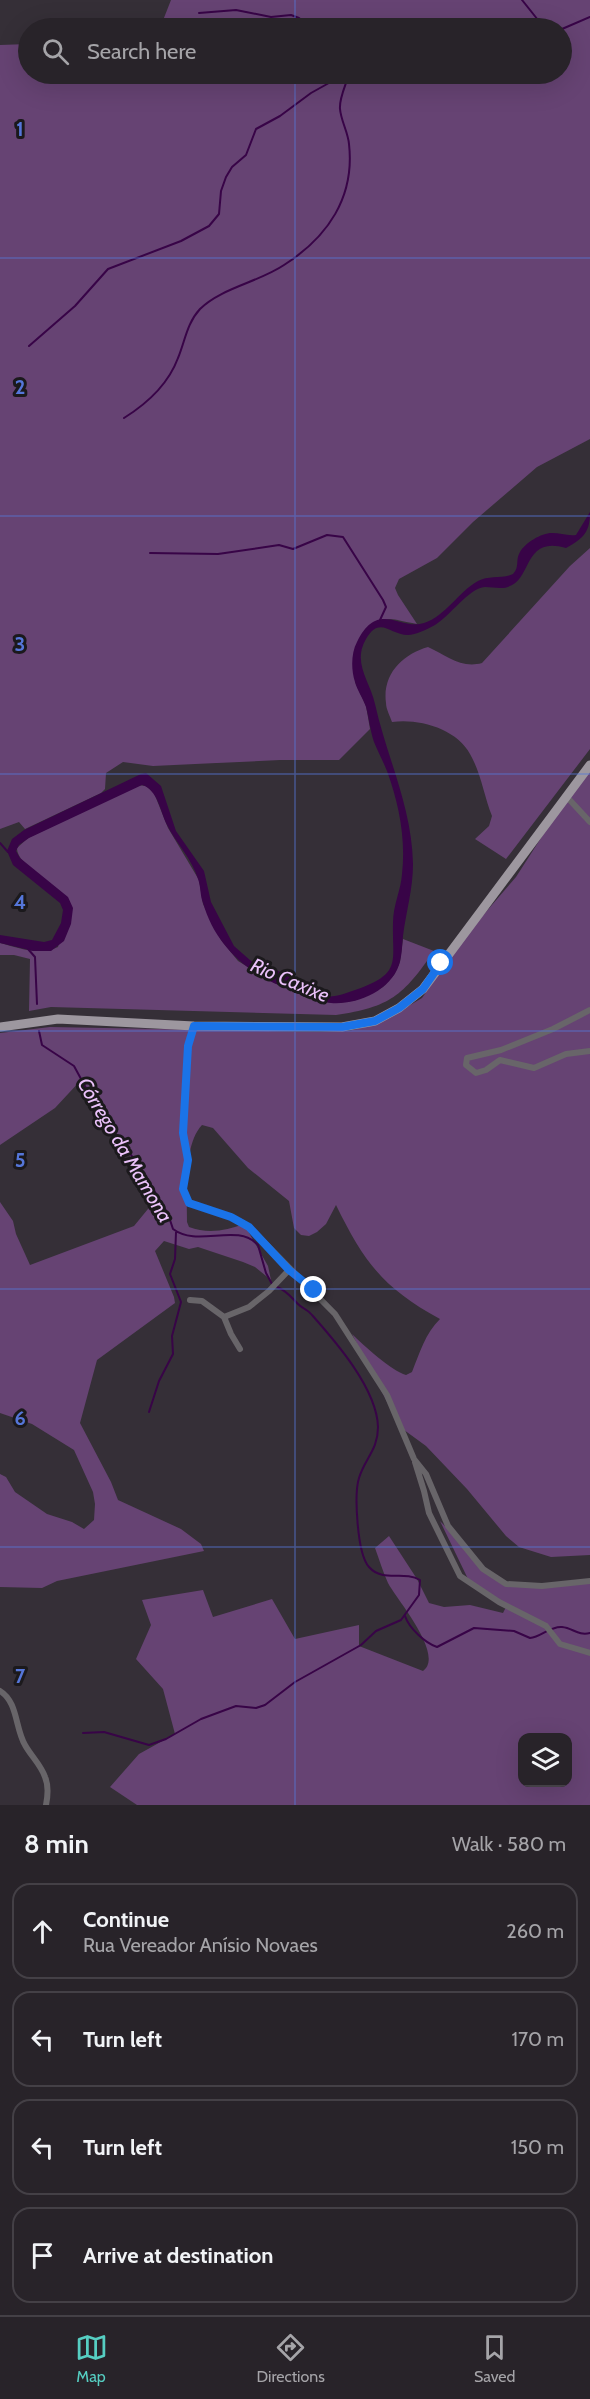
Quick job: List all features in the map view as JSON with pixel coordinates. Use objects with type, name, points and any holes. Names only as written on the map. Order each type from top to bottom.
[{"type":"main road","points":[[0,1027],[58,1019],[194,1026],[342,1027],[375,1021],[399,1008],[423,989],[590,765]]},
{"type":"street","points":[[566,796],[590,822]]},
{"type":"street","points":[[590,1010],[553,1029],[501,1050],[467,1058],[466,1065],[476,1073],[486,1070],[500,1060],[534,1068],[566,1054],[590,1050]]},
{"type":"street","points":[[194,1026],[188,1046],[183,1133],[188,1160],[183,1189],[189,1203],[231,1217],[249,1227],[289,1270],[314,1290],[335,1314],[387,1395],[414,1459],[429,1513],[460,1576],[499,1602],[546,1626],[560,1644],[590,1653]]},
{"type":"street","points":[[224,1317],[249,1307],[269,1291],[289,1270]]},
{"type":"street","points":[[190,1300],[201,1301],[224,1317],[240,1349]]},
{"type":"street","points":[[414,1459],[426,1474],[448,1526],[483,1569],[506,1584],[542,1586],[590,1581]]},
{"type":"street","points":[[0,1691],[11,1702],[24,1743],[45,1775],[48,1791],[46,1805]]},
{"type":"shaded area","points":[[171,0],[590,0],[590,439],[537,467],[473,522],[437,558],[399,579],[395,588],[417,624],[390,619],[380,621],[365,630],[355,682],[366,706],[370,729],[339,760],[280,760],[153,766],[123,762],[106,773],[105,789],[101,793],[25,829],[19,822],[0,829],[0,45],[18,44],[18,84],[572,84],[572,18],[164,18]]},
{"type":"shaded area","points":[[590,548],[590,749],[506,859],[475,839],[489,826],[492,816],[477,769],[464,745],[436,727],[414,722],[392,722],[386,705],[387,683],[391,674],[403,660],[428,647],[460,663],[482,663],[570,566]]},
{"type":"shaded area","points":[[590,767],[590,1555],[551,1557],[519,1547],[506,1536],[467,1489],[426,1446],[400,1427],[352,1334],[370,1351],[406,1375],[412,1372],[420,1350],[440,1319],[420,1308],[377,1272],[356,1242],[336,1205],[326,1224],[317,1232],[309,1236],[301,1235],[294,1228],[289,1201],[248,1168],[213,1128],[202,1125],[192,1145],[187,1171],[187,1222],[189,1227],[216,1231],[244,1224],[268,1266],[271,1280],[255,1267],[243,1262],[198,1247],[189,1249],[164,1241],[155,1251],[175,1303],[97,1360],[80,1423],[118,1500],[181,1529],[201,1544],[204,1551],[57,1581],[42,1588],[0,1587],[0,1474],[6,1477],[15,1492],[47,1514],[72,1522],[84,1529],[94,1520],[95,1504],[93,1492],[74,1450],[32,1424],[0,1413],[0,1202],[13,1221],[16,1234],[30,1265],[134,1226],[157,1198],[81,1080],[55,1108],[0,1145],[0,1033],[50,1027],[320,1032],[348,1031],[378,1024],[422,998],[466,935],[516,877],[566,799]]},
{"type":"shaded area","points":[[138,785],[146,786],[154,793],[168,828],[199,880],[203,904],[221,940],[238,961],[274,983],[323,1002],[339,1003],[356,1000],[383,987],[394,975],[400,962],[403,939],[434,951],[413,979],[394,997],[370,1008],[336,1015],[51,1007],[29,1011],[30,959],[14,955],[0,955],[0,943],[36,951],[58,947],[70,902],[58,889],[24,862],[17,848],[28,838]]},
{"type":"shaded area","points":[[440,1521],[481,1566],[497,1579],[522,1586],[590,1583],[590,1805],[137,1805],[110,1787],[139,1754],[175,1734],[163,1689],[136,1659],[151,1625],[142,1600],[203,1590],[213,1617],[272,1599],[295,1639],[359,1625],[359,1646],[423,1671],[428,1663],[424,1641],[388,1583],[375,1548],[389,1536],[417,1579],[429,1603],[444,1607],[470,1605],[503,1613],[506,1607],[469,1581]]},
{"type":"water","name":"Rio Caxixe","points":[[590,512],[589,525],[582,537],[566,548],[551,546],[541,548],[511,586],[485,587],[473,592],[441,621],[418,633],[408,635],[386,628],[376,628],[366,639],[362,648],[363,672],[373,696],[404,803],[412,843],[412,882],[400,962],[395,974],[380,989],[351,1002],[326,1002],[276,984],[240,961],[230,952],[214,929],[202,900],[199,882],[192,865],[167,825],[152,791],[142,785],[29,838],[19,845],[16,851],[20,858],[68,897],[73,908],[71,924],[64,941],[51,951],[33,951],[0,943],[0,935],[44,942],[52,940],[61,923],[63,910],[60,903],[13,865],[7,851],[12,839],[24,830],[146,773],[161,786],[176,831],[204,871],[211,902],[234,946],[251,961],[286,974],[323,996],[345,994],[382,977],[392,965],[393,916],[403,861],[402,835],[391,783],[374,742],[366,707],[354,677],[352,662],[355,646],[365,629],[373,622],[389,619],[406,623],[424,623],[439,615],[478,581],[513,574],[520,552],[529,542],[548,533],[576,535]]},
{"type":"waterway","points":[[522,0],[536,18]]},
{"type":"waterway","points":[[199,13],[236,10],[271,17],[291,15],[299,18]]},
{"type":"waterway","points":[[572,25],[590,17]]},
{"type":"waterway","points":[[29,346],[75,306],[108,269],[181,241],[209,226],[219,214],[221,191],[226,177],[232,167],[246,155],[256,129],[280,116],[327,84]]},
{"type":"waterway","points":[[124,418],[149,400],[169,377],[189,326],[200,309],[218,296],[274,271],[300,254],[314,242],[335,214],[343,198],[350,163],[348,140],[340,109],[346,84]]},
{"type":"waterway","points":[[150,553],[218,554],[279,545],[293,549],[327,535],[343,537],[383,600],[386,607],[380,620]]},
{"type":"waterway","points":[[0,843],[8,852]]},
{"type":"waterway","name":"Córrego da Mamona","points":[[28,949],[35,957],[37,1004]]},
{"type":"waterway","name":"Córrego da Mamona","points":[[39,1031],[42,1045],[74,1066],[99,1112],[140,1167],[168,1214],[173,1229],[194,1236],[239,1235],[249,1238],[258,1245],[266,1273],[272,1284]]},
{"type":"waterway","points":[[149,1412],[159,1381],[173,1354],[172,1336],[181,1302],[170,1274],[175,1259],[176,1232]]},
{"type":"waterway","name":"Córrego da Mamona","points":[[83,1733],[104,1732],[149,1745],[166,1739],[201,1719],[236,1706],[256,1708],[265,1705],[295,1682],[361,1645],[376,1631],[401,1620],[419,1595],[420,1580],[414,1577],[387,1576],[375,1572],[369,1567],[362,1550],[357,1510],[359,1478],[374,1448],[378,1427],[371,1397],[354,1367],[322,1326],[286,1292],[277,1287]]},
{"type":"waterway","name":"Córrego da Mamona","points":[[405,1616],[418,1634],[437,1647],[474,1628],[514,1631],[530,1638],[558,1627],[590,1633]]},
{"type":"route","points":[[314,1290],[289,1270],[249,1227],[231,1217],[189,1203],[183,1189],[188,1160],[183,1133],[188,1046],[194,1026],[342,1027],[375,1021],[399,1008],[423,989],[441,963]]}]
